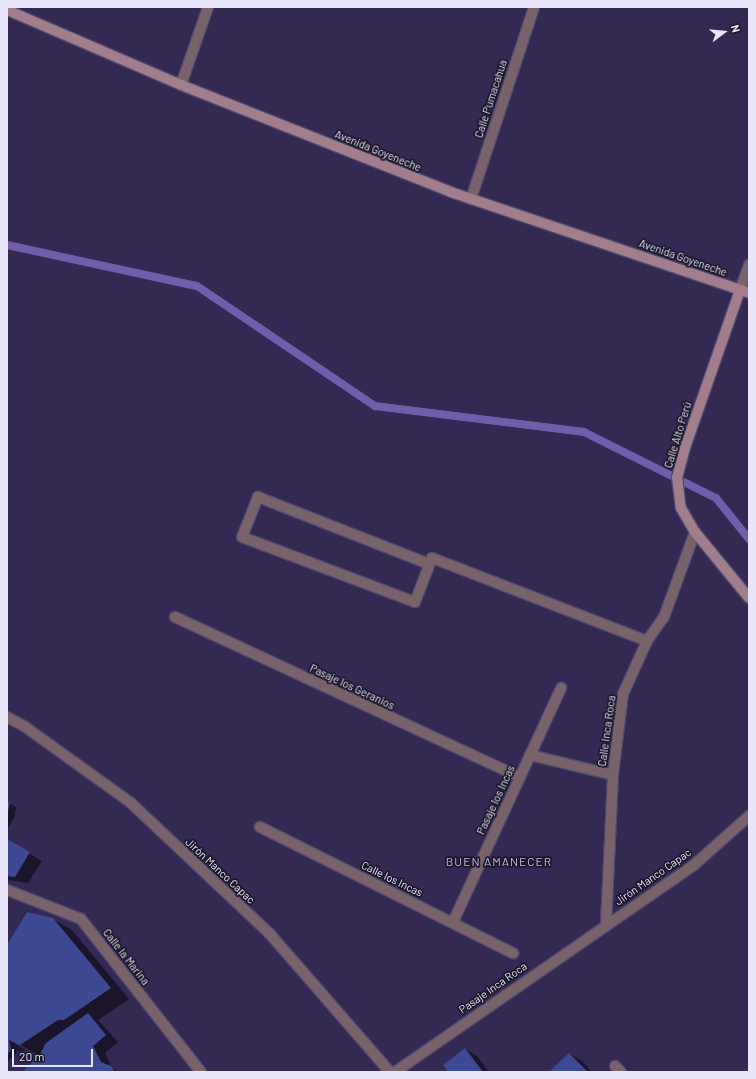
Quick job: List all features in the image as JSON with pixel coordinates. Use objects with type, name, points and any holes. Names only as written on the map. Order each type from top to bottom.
[{"type":"main road","name":"Avenida Goyeneche","points":[[7,10],[181,85],[450,192],[744,291]]},
{"type":"main road","name":"Calle Alto Perú","points":[[744,291],[685,448],[677,478],[680,508],[695,532],[749,598]]},
{"type":"street","points":[[181,85],[208,7]]},
{"type":"street","name":"Calle Pumacahua","points":[[471,198],[534,7]]},
{"type":"street","name":"Calle Alto Perú","points":[[744,291],[749,264]]},
{"type":"street","points":[[429,564],[258,497],[242,537],[416,602],[432,558],[647,641]]},
{"type":"street","name":"Calle Inca Roca","points":[[606,924],[613,775],[623,694],[647,641],[664,617],[695,532]]},
{"type":"street","name":"Pasaje los Geranios","points":[[175,617],[519,777]]},
{"type":"street","name":"Pasaje los Incas","points":[[453,922],[561,688]]},
{"type":"street","name":"Jirón Manco Capac","points":[[7,718],[24,726],[131,803],[270,934],[390,1072]]},
{"type":"street","points":[[530,755],[613,775]]},
{"type":"street","name":"Jirón Manco Capac","points":[[606,924],[694,865],[749,816]]},
{"type":"street","name":"Calle los Incas","points":[[260,827],[513,953]]},
{"type":"street","name":"Calle la Marina","points":[[7,890],[81,919],[201,1072]]},
{"type":"street","name":"Pasaje Inca Roca","points":[[395,1072],[606,924]]},
{"type":"building","points":[[7,802],[10,803],[7,815]]},
{"type":"building","points":[[7,839],[30,852],[15,877],[7,876]]},
{"type":"building","points":[[27,912],[53,918],[111,988],[64,1020],[58,1020],[20,1045],[9,1040],[11,1050],[7,1054],[7,963],[9,960],[7,959],[7,945]]},
{"type":"building","points":[[88,1013],[106,1035],[93,1046],[101,1062],[111,1066],[115,1072],[22,1072],[39,1056],[46,1043]]},
{"type":"building","points":[[465,1048],[483,1072],[448,1072],[443,1065]]},
{"type":"building","points":[[569,1053],[588,1072],[549,1072]]},
{"type":"waterway","points":[[7,245],[197,286],[375,406],[584,432],[716,498],[749,539]]},
{"type":"district","name":"BUEN AMANECER","points":[[499,862]]}]
